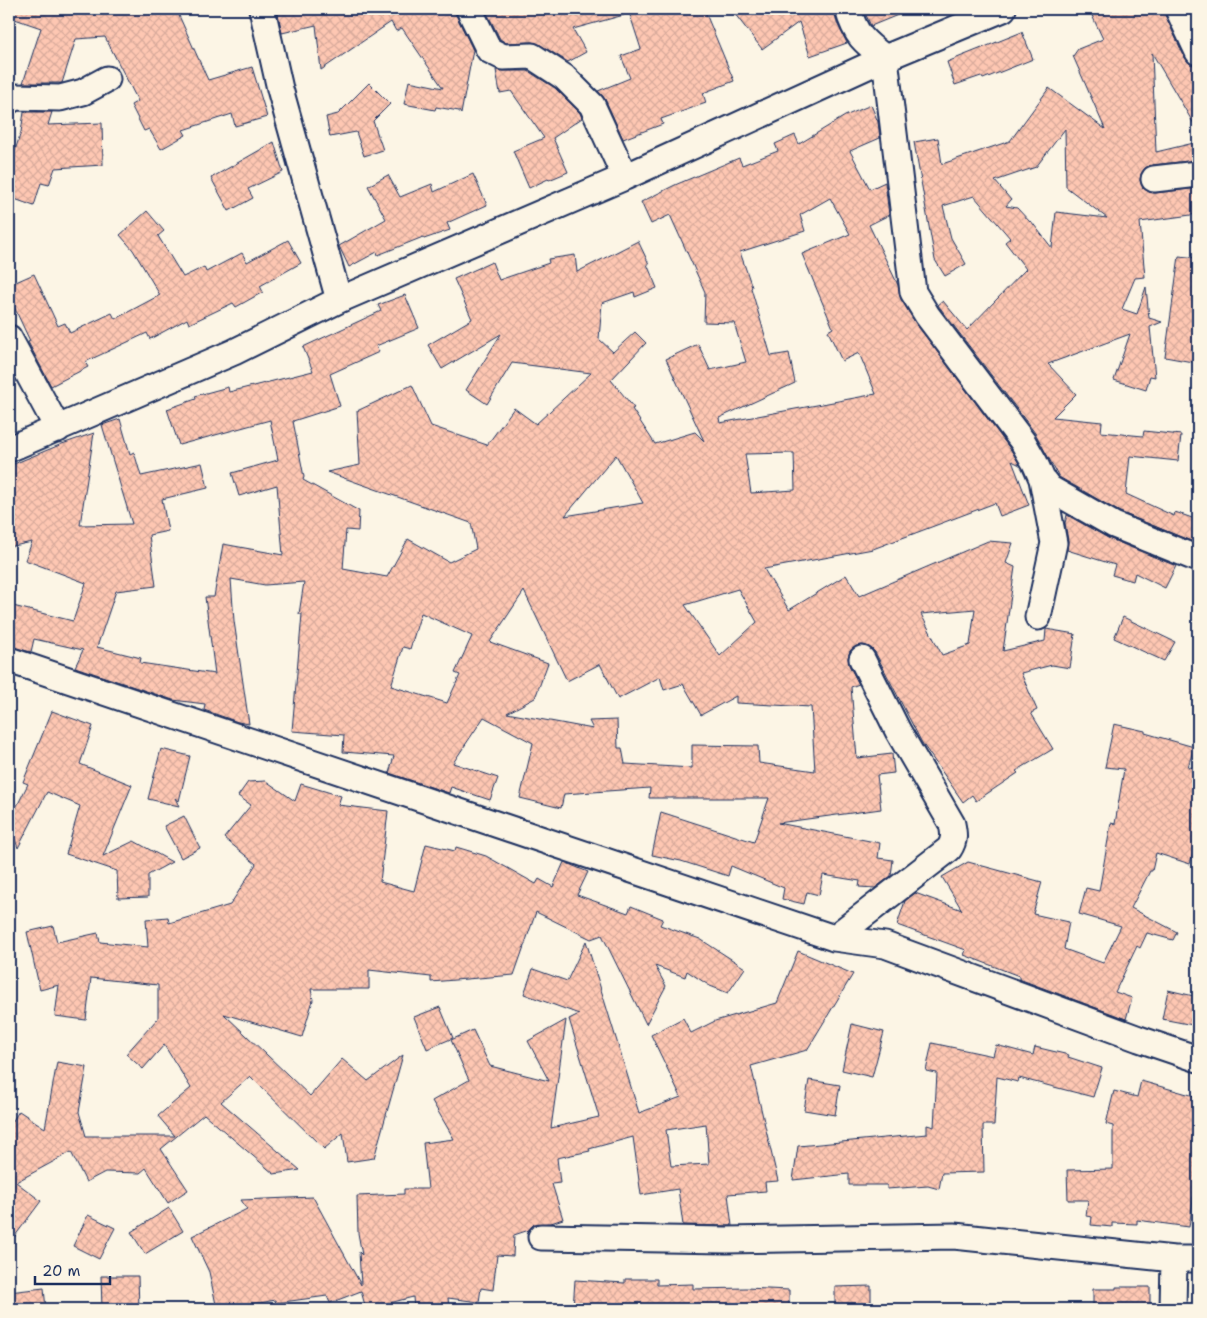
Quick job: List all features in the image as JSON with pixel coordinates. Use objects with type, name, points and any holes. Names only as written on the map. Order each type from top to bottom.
[{"type":"street","points":[[262,9],[280,89],[339,300]]},
{"type":"street","points":[[469,9],[489,50],[503,58],[532,56],[564,77],[592,105],[626,177]]},
{"type":"street","points":[[848,9],[852,24],[864,42],[884,58],[913,292],[927,315],[1023,442],[1042,479],[1054,543],[1038,618]]},
{"type":"street","points":[[9,449],[234,352],[339,300],[626,177],[884,58],[1002,9]]},
{"type":"street","points":[[1178,9],[1198,52]]},
{"type":"street","points":[[9,101],[14,97],[60,98],[83,92],[106,79]]},
{"type":"street","points":[[1154,179],[1198,174]]},
{"type":"street","points":[[9,338],[58,429]]},
{"type":"street","points":[[1042,479],[1049,488],[1114,525],[1198,559]]},
{"type":"street","points":[[9,660],[834,938],[885,946],[1138,1039],[1198,1059]]},
{"type":"street","points":[[834,938],[949,849],[954,842],[952,824],[898,731],[862,660]]},
{"type":"street","points":[[541,1236],[726,1240],[954,1236],[1186,1259],[1173,1309]]},
{"type":"building","points":[[9,9],[176,9],[208,80],[252,67],[267,117],[235,126],[232,114],[183,130],[186,135],[161,149],[149,129],[144,131],[131,105],[138,101],[105,37],[76,39],[62,83],[23,83],[41,28],[9,17]]},
{"type":"building","points":[[277,9],[455,9],[473,50],[461,114],[459,111],[436,107],[435,110],[404,104],[409,81],[443,88],[402,28],[396,31],[391,22],[321,70],[316,25],[282,33]]},
{"type":"building","points":[[485,9],[623,9],[624,15],[573,29],[586,52],[568,62],[539,44],[532,42],[506,43],[500,39]]},
{"type":"building","points":[[628,9],[704,9],[734,81],[703,93],[706,103],[661,119],[663,124],[623,139],[605,99],[598,91],[630,78],[621,56],[641,49]]},
{"type":"building","points":[[731,9],[834,9],[837,23],[847,43],[810,56],[799,22],[762,49]]},
{"type":"building","points":[[863,9],[910,9],[910,10],[871,26]]},
{"type":"building","points":[[1089,9],[1164,9],[1185,58],[1190,64],[1198,66],[1198,131],[1152,53],[1156,152],[1198,142],[1198,160],[1152,165],[1145,168],[1140,180],[1143,188],[1155,193],[1198,188],[1198,214],[1140,222],[1145,277],[1135,278],[1122,309],[1137,314],[1146,287],[1149,318],[1162,322],[1150,327],[1155,377],[1150,376],[1146,390],[1114,380],[1130,334],[1048,364],[1076,394],[1053,417],[1102,422],[1101,432],[1143,436],[1144,431],[1181,435],[1178,461],[1130,456],[1126,494],[1174,516],[1175,512],[1198,520],[1198,544],[1120,512],[1059,477],[1035,433],[938,305],[943,301],[967,330],[1026,269],[1005,242],[1010,238],[974,196],[943,206],[951,238],[966,264],[945,276],[935,260],[914,142],[938,138],[942,164],[1010,141],[1049,88],[1105,129],[1073,56],[1078,49],[1103,39]],"holes":[[[1065,129],[1066,187],[1107,218],[1056,212],[1052,248],[1031,221],[1017,208],[1006,206],[1011,200],[995,181],[1036,167]]]},
{"type":"building","points":[[1022,32],[1033,59],[983,79],[981,76],[955,85],[947,62]]},
{"type":"building","points":[[496,70],[528,71],[555,88],[580,113],[582,118],[553,138],[568,172],[529,188],[513,151],[544,138],[511,91],[500,93]]},
{"type":"building","points":[[369,83],[390,104],[373,121],[383,150],[364,156],[356,132],[330,137],[326,117],[338,114]]},
{"type":"building","points":[[871,105],[878,122],[880,138],[850,151],[870,189],[885,182],[889,215],[869,225],[898,285],[901,299],[915,322],[1011,450],[1020,465],[1012,461],[1029,505],[1000,516],[995,503],[873,549],[764,569],[789,610],[846,575],[859,596],[988,541],[1013,543],[1006,563],[1015,567],[1003,651],[1045,641],[1046,629],[1075,634],[1070,668],[1052,665],[1021,673],[1037,710],[1031,713],[1053,749],[1016,771],[1018,773],[976,801],[972,795],[963,802],[922,743],[875,652],[863,645],[856,646],[850,651],[849,665],[859,684],[851,687],[857,758],[892,754],[894,773],[877,775],[881,809],[778,823],[880,843],[878,858],[893,860],[891,876],[875,888],[859,887],[860,881],[823,875],[819,895],[807,892],[804,904],[782,899],[784,888],[731,866],[728,876],[681,861],[652,855],[661,812],[754,842],[769,798],[649,798],[650,788],[564,794],[561,808],[520,798],[533,743],[484,717],[453,763],[498,778],[490,800],[451,787],[449,793],[389,773],[394,756],[343,752],[344,735],[292,731],[302,614],[299,614],[304,582],[265,585],[231,579],[234,621],[249,724],[204,710],[205,704],[173,700],[75,667],[83,650],[34,639],[31,652],[9,646],[9,605],[73,621],[86,583],[25,560],[32,542],[9,547],[9,466],[94,433],[80,525],[132,524],[102,425],[120,419],[130,454],[134,452],[141,476],[202,463],[208,488],[162,499],[168,531],[149,535],[156,586],[116,591],[97,647],[141,658],[140,663],[215,674],[205,597],[214,597],[223,544],[283,555],[277,485],[239,496],[232,473],[278,460],[270,420],[179,445],[167,409],[196,399],[195,396],[228,387],[229,392],[313,371],[303,347],[381,311],[378,305],[405,295],[419,328],[376,346],[379,352],[330,374],[340,406],[293,421],[303,480],[359,511],[358,531],[346,530],[343,569],[387,577],[408,539],[449,562],[476,549],[471,523],[327,472],[360,465],[357,411],[412,385],[431,426],[487,445],[514,408],[536,424],[591,373],[512,363],[487,404],[466,390],[501,334],[442,369],[428,345],[472,319],[454,279],[492,262],[499,280],[549,263],[548,259],[575,255],[577,272],[638,241],[649,264],[647,264],[657,288],[635,297],[634,292],[602,303],[599,339],[613,352],[635,332],[646,343],[611,380],[634,408],[632,409],[655,444],[695,432],[704,441],[666,359],[698,344],[710,370],[746,362],[734,323],[704,322],[705,292],[670,215],[651,224],[641,202],[675,185],[739,158],[742,165],[778,151],[775,144],[795,135],[799,144],[845,116]],"holes":[[[830,198],[850,234],[802,254],[833,328],[828,331],[842,361],[859,353],[876,394],[720,423],[719,418],[795,383],[789,353],[771,356],[752,287],[740,252],[805,231],[800,215]],[[794,453],[795,490],[751,493],[745,454]],[[616,455],[643,503],[565,516]],[[738,589],[757,622],[720,656],[685,605]],[[524,591],[567,681],[600,664],[618,699],[660,677],[664,690],[683,684],[701,715],[736,696],[736,703],[811,707],[815,771],[759,763],[758,746],[692,745],[692,768],[625,764],[622,748],[618,748],[617,720],[589,721],[593,729],[507,713],[535,698],[548,663],[490,642]],[[975,609],[970,645],[942,655],[921,614]],[[421,613],[472,636],[455,673],[460,675],[447,703],[391,686],[403,647],[410,649]]]},
{"type":"building","points":[[24,112],[52,112],[48,125],[102,123],[103,165],[55,168],[49,185],[41,183],[34,206],[9,197],[9,169],[21,132]]},
{"type":"building","points":[[274,142],[283,172],[248,189],[253,198],[229,211],[211,178]]},
{"type":"building","points":[[473,174],[487,205],[447,223],[450,230],[424,239],[423,237],[378,255],[377,252],[349,267],[339,246],[386,219],[368,186],[388,175],[400,197],[432,184],[434,192]]},
{"type":"building","points":[[147,211],[164,231],[158,236],[183,277],[204,267],[206,272],[242,253],[247,262],[288,240],[301,263],[260,286],[263,292],[236,307],[233,303],[189,324],[187,319],[150,339],[147,333],[85,362],[88,367],[51,386],[28,342],[30,341],[9,296],[9,285],[34,274],[58,326],[65,323],[70,333],[112,313],[115,319],[160,295],[133,250],[120,235]]},
{"type":"building","points":[[1179,256],[1198,258],[1198,363],[1165,357]]},
{"type":"building","points":[[1067,515],[1108,538],[1176,566],[1165,588],[1135,573],[1133,581],[1112,575],[1115,565],[1067,550],[1068,541],[1065,523]]},
{"type":"building","points":[[1123,617],[1175,642],[1164,661],[1114,638]]},
{"type":"building","points":[[52,711],[93,726],[80,764],[132,785],[103,856],[134,841],[172,862],[148,875],[148,897],[118,898],[117,871],[66,854],[80,806],[47,792],[18,848],[9,822],[28,784],[23,782]]},
{"type":"building","points":[[1114,724],[1145,731],[1145,733],[1194,747],[1188,767],[1198,768],[1198,835],[1190,864],[1156,853],[1152,871],[1150,871],[1131,908],[1177,932],[1173,940],[1147,933],[1140,948],[1137,946],[1115,992],[1132,998],[1126,1019],[1019,979],[1019,976],[964,955],[966,950],[897,925],[905,901],[915,893],[962,910],[942,877],[968,862],[1042,882],[1033,914],[1069,922],[1064,949],[1103,963],[1121,926],[1079,914],[1086,888],[1099,891],[1111,823],[1115,824],[1124,769],[1105,767]]},
{"type":"building","points":[[161,749],[190,756],[179,801],[175,798],[179,806],[148,799]]},
{"type":"building","points":[[266,781],[295,801],[301,784],[341,796],[338,805],[388,811],[380,882],[414,891],[426,844],[455,851],[456,847],[486,856],[536,884],[539,879],[553,887],[564,862],[588,872],[577,895],[628,913],[631,906],[663,919],[660,925],[700,939],[745,968],[728,993],[710,986],[687,971],[685,977],[655,966],[666,986],[646,1024],[602,935],[591,939],[536,912],[514,975],[431,982],[431,977],[369,970],[369,989],[311,989],[313,1000],[302,1037],[224,1014],[310,1096],[342,1059],[368,1081],[403,1055],[374,1158],[347,1162],[343,1133],[324,1149],[250,1076],[221,1102],[300,1170],[274,1174],[204,1114],[161,1149],[188,1190],[168,1203],[146,1168],[140,1173],[105,1172],[86,1182],[71,1152],[16,1182],[41,1201],[9,1244],[9,1127],[19,1111],[45,1128],[57,1062],[87,1067],[79,1112],[86,1136],[175,1136],[158,1116],[191,1088],[164,1045],[143,1069],[126,1054],[158,1018],[158,985],[91,978],[86,1020],[55,1016],[59,985],[40,990],[27,932],[53,926],[57,942],[98,933],[100,942],[148,947],[146,919],[168,917],[169,923],[230,905],[256,864],[224,838],[251,805],[238,796],[248,782]]},
{"type":"building","points":[[184,816],[200,848],[181,858],[164,826]]},
{"type":"building","points":[[586,941],[639,1113],[681,1097],[651,1035],[683,1018],[691,1033],[715,1021],[777,1003],[798,951],[853,974],[807,1050],[751,1066],[778,1181],[765,1182],[766,1191],[728,1194],[732,1226],[683,1225],[678,1189],[641,1195],[633,1137],[589,1149],[590,1151],[557,1158],[560,1183],[552,1184],[563,1219],[551,1223],[534,1224],[529,1230],[514,1235],[513,1256],[497,1255],[493,1290],[481,1288],[479,1302],[448,1298],[449,1308],[414,1309],[413,1297],[366,1309],[361,1291],[330,1303],[327,1296],[276,1303],[275,1300],[230,1309],[217,1309],[209,1272],[192,1236],[247,1209],[241,1200],[313,1197],[361,1285],[359,1252],[362,1255],[358,1233],[357,1196],[404,1194],[404,1189],[428,1189],[423,1143],[454,1139],[432,1101],[469,1080],[451,1040],[473,1030],[490,1066],[549,1081],[528,1041],[566,1020],[551,1128],[599,1117],[569,1019],[579,1014],[524,994],[533,969],[567,981]],"holes":[[[706,1124],[709,1164],[671,1166],[666,1130]]]},
{"type":"building","points":[[1168,990],[1198,997],[1193,1025],[1162,1019]]},
{"type":"building","points":[[440,1007],[453,1038],[427,1049],[414,1017]]},
{"type":"building","points":[[852,1024],[884,1032],[872,1077],[842,1070]]},
{"type":"building","points":[[932,1043],[993,1056],[996,1045],[1033,1055],[1035,1047],[1069,1055],[1068,1057],[1102,1068],[1093,1097],[1019,1078],[1018,1082],[997,1077],[994,1125],[983,1125],[984,1172],[942,1173],[939,1189],[928,1186],[887,1189],[887,1185],[849,1185],[849,1174],[793,1180],[798,1146],[927,1134],[927,1125],[934,1127],[937,1073],[926,1071]]},
{"type":"building","points":[[809,1080],[840,1085],[835,1115],[804,1110]]},
{"type":"building","points":[[1141,1081],[1198,1097],[1198,1188],[1195,1187],[1189,1227],[1137,1220],[1137,1224],[1112,1223],[1112,1227],[1091,1225],[1092,1217],[1086,1216],[1088,1200],[1068,1200],[1067,1170],[1113,1169],[1113,1126],[1106,1124],[1114,1091],[1137,1097]]},
{"type":"building","points":[[169,1208],[183,1231],[145,1254],[131,1232]]},
{"type":"building","points":[[88,1215],[115,1228],[99,1259],[73,1246]]},
{"type":"building","points":[[101,1276],[138,1276],[139,1309],[102,1309]]},
{"type":"building","points":[[625,1279],[657,1279],[657,1285],[693,1284],[693,1289],[746,1288],[789,1290],[789,1309],[573,1309],[575,1280],[625,1283]]},
{"type":"building","points":[[871,1286],[871,1309],[835,1309],[835,1287]]},
{"type":"building","points":[[1116,1287],[1150,1287],[1150,1309],[1093,1309],[1093,1289],[1116,1289]]},
{"type":"building","points":[[44,1288],[46,1309],[9,1309],[9,1292]]}]
